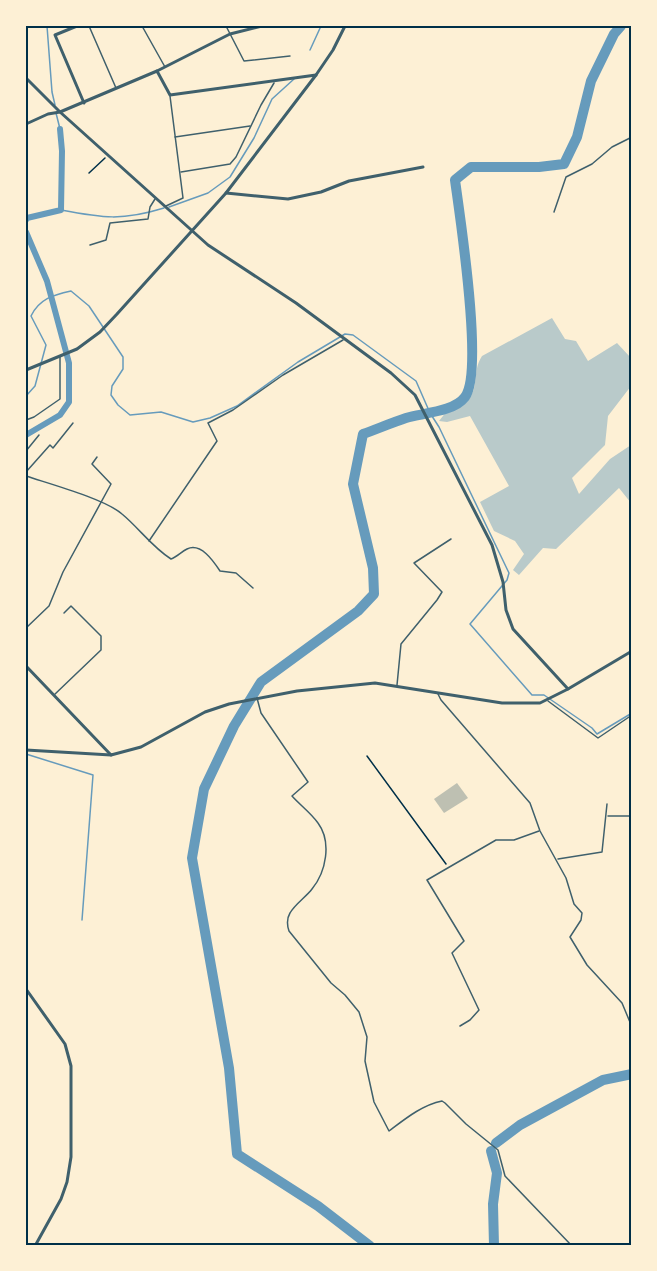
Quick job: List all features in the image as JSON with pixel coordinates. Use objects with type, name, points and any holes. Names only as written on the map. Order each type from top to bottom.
[{"type":"street","points":[[77,26],[55,35],[84,103]]},
{"type":"street","points":[[26,124],[48,114],[84,103],[157,71],[230,34],[262,26]]},
{"type":"street","points":[[26,370],[77,349],[100,332],[226,193],[316,75],[333,50],[344,26]]},
{"type":"street","points":[[157,71],[170,95],[316,75]]},
{"type":"street","points":[[26,78],[60,112],[208,245],[296,303],[403,383],[415,395],[492,545],[503,582],[506,610],[513,629],[568,689]]},
{"type":"street","points":[[226,193],[288,198],[321,192],[349,181],[423,167]]},
{"type":"street","points":[[26,750],[111,755],[141,747],[205,712],[235,703],[297,691],[375,684],[522,704],[540,703],[632,651]]},
{"type":"street","points":[[26,666],[111,755]]},
{"type":"street","points":[[26,989],[64,1044],[71,1066],[70,1157],[67,1182],[61,1199],[35,1245]]},
{"type":"lane","points":[[89,26],[116,89]]},
{"type":"lane","points":[[142,26],[165,67]]},
{"type":"lane","points":[[226,26],[244,61],[290,56]]},
{"type":"lane","points":[[181,172],[230,164],[236,157],[250,126],[276,80]]},
{"type":"lane","points":[[165,207],[183,198],[170,95]]},
{"type":"lane","points":[[175,137],[250,126]]},
{"type":"lane","points":[[554,212],[566,177],[592,164],[612,147],[632,137]]},
{"type":"lane","points":[[90,244],[106,240],[110,223],[148,219],[150,207],[156,198]]},
{"type":"lane","points":[[149,541],[217,441],[208,423],[233,410],[283,375],[345,339]]},
{"type":"lane","points":[[26,420],[60,399],[60,356]]},
{"type":"lane","points":[[26,472],[50,445],[53,448],[73,423]]},
{"type":"lane","points":[[26,451],[39,435]]},
{"type":"lane","points":[[26,628],[49,606],[63,572],[111,484],[92,464],[97,457]]},
{"type":"lane","points":[[26,476],[101,502],[121,512],[149,541],[171,559],[190,547],[195,548],[207,554],[220,571],[236,573],[253,588]]},
{"type":"lane","points":[[397,686],[401,644],[442,592],[414,563],[451,539]]},
{"type":"lane","points":[[54,695],[101,650],[101,636],[71,606],[64,613]]},
{"type":"lane","points":[[438,694],[530,803],[540,831],[557,859],[574,904],[582,913],[581,920],[570,937],[586,965],[622,1003],[632,1027]]},
{"type":"lane","points":[[257,698],[261,713],[308,782],[292,796],[318,823],[326,844],[322,874],[313,889],[289,914],[287,924],[289,931],[331,983],[359,1012],[367,1037],[365,1062],[374,1102],[388,1131],[426,1107],[442,1101],[446,1103],[466,1124],[498,1150],[505,1176],[572,1245]]},
{"type":"lane","points":[[547,700],[598,738],[632,716]]},
{"type":"lane","points":[[557,859],[602,852],[607,804]]},
{"type":"lane","points":[[606,816],[632,816]]},
{"type":"lane","points":[[460,1026],[470,1020],[479,1010],[452,953],[464,941],[427,880],[496,840],[514,840],[540,831]]},
{"type":"path","points":[[89,173],[108,155]]},
{"type":"path","points":[[367,756],[448,867]]},
{"type":"shaded area","points":[[552,318],[565,339],[576,341],[588,361],[617,343],[631,358],[631,386],[608,416],[605,445],[572,478],[579,494],[610,459],[631,445],[631,503],[619,488],[556,549],[543,548],[519,575],[513,570],[524,554],[515,541],[494,531],[480,502],[509,486],[470,416],[447,422],[439,421],[454,402],[465,404],[470,398],[482,356]]},
{"type":"building","points":[[457,783],[468,798],[444,813],[434,799]]},
{"type":"waterway","points":[[47,26],[55,105]]},
{"type":"waterway","points":[[310,50],[321,26]]},
{"type":"waterway","points":[[370,1246],[318,1206],[237,1154],[229,1068],[192,858],[204,789],[234,726],[261,682],[358,611],[374,594],[373,568],[353,484],[363,434],[406,418],[446,409],[465,397],[470,382],[472,327],[455,180],[471,167],[539,167],[564,164],[577,137],[591,81],[614,34],[621,26]]},
{"type":"waterway","points":[[169,207],[208,193],[230,177],[254,138],[272,99],[294,79]]},
{"type":"waterway","points":[[56,113],[60,129]]},
{"type":"waterway","points":[[26,220],[61,210],[60,129]]},
{"type":"waterway","points":[[61,210],[112,217],[136,215],[164,208]]},
{"type":"waterway","points":[[26,232],[47,281],[69,363],[69,402],[60,415],[26,435]]},
{"type":"waterway","points":[[26,396],[35,386],[46,345],[31,316],[42,302],[58,294],[71,291],[89,306],[123,357],[123,369],[112,386],[111,395],[118,405],[130,415],[161,412],[193,422],[210,418],[237,406],[298,362],[345,334],[353,335],[416,381],[509,573],[507,580],[470,624],[532,695],[544,695],[592,728],[597,734],[632,713]]},
{"type":"waterway","points":[[26,754],[93,775],[82,920]]},
{"type":"waterway","points":[[496,1143],[520,1125],[603,1080],[632,1074]]},
{"type":"waterway","points":[[491,1151],[497,1173],[493,1204],[494,1246]]}]
